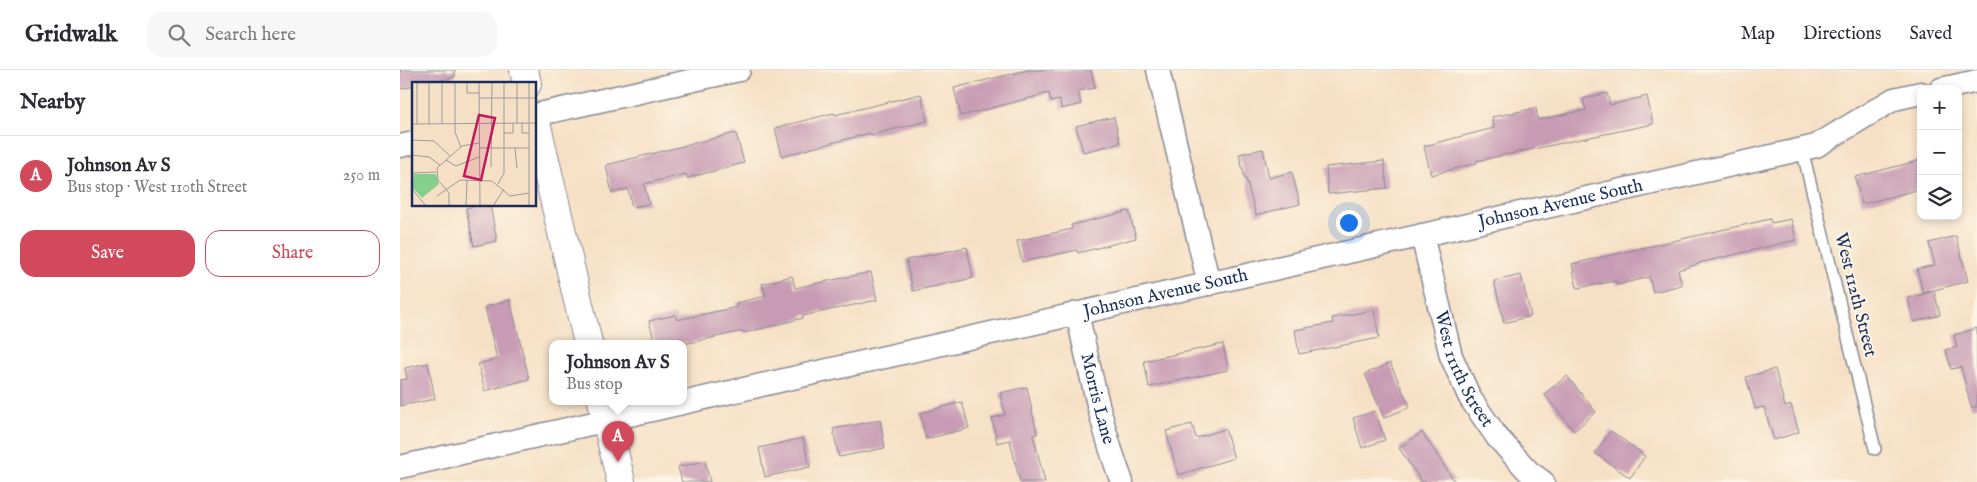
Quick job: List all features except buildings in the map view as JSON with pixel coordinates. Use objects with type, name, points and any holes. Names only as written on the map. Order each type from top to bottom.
[{"type":"street","points":[[536,116],[739,70]]},
{"type":"street","points":[[1158,70],[1209,284]]},
{"type":"street","points":[[1959,85],[1977,81]]},
{"type":"street","name":"Johnson Avenue South","points":[[687,393],[1078,313],[1816,146],[1894,99],[1917,94]]},
{"type":"street","points":[[536,120],[587,340]]},
{"type":"street","name":"West 111th Street","points":[[1422,235],[1451,356],[1470,398],[1496,437],[1529,472],[1543,482]]},
{"type":"street","name":"Morris Lane","points":[[1078,313],[1093,385],[1112,457],[1122,482]]},
{"type":"street","name":"Johnson Avenue South","points":[[400,467],[604,410],[628,405]]},
{"type":"street","points":[[604,410],[621,482]]},
{"type":"lane","name":"West 112th Street","points":[[1802,149],[1875,450]]},
{"type":"place","name":"Johnson Av S","points":[[618,462]]}]
